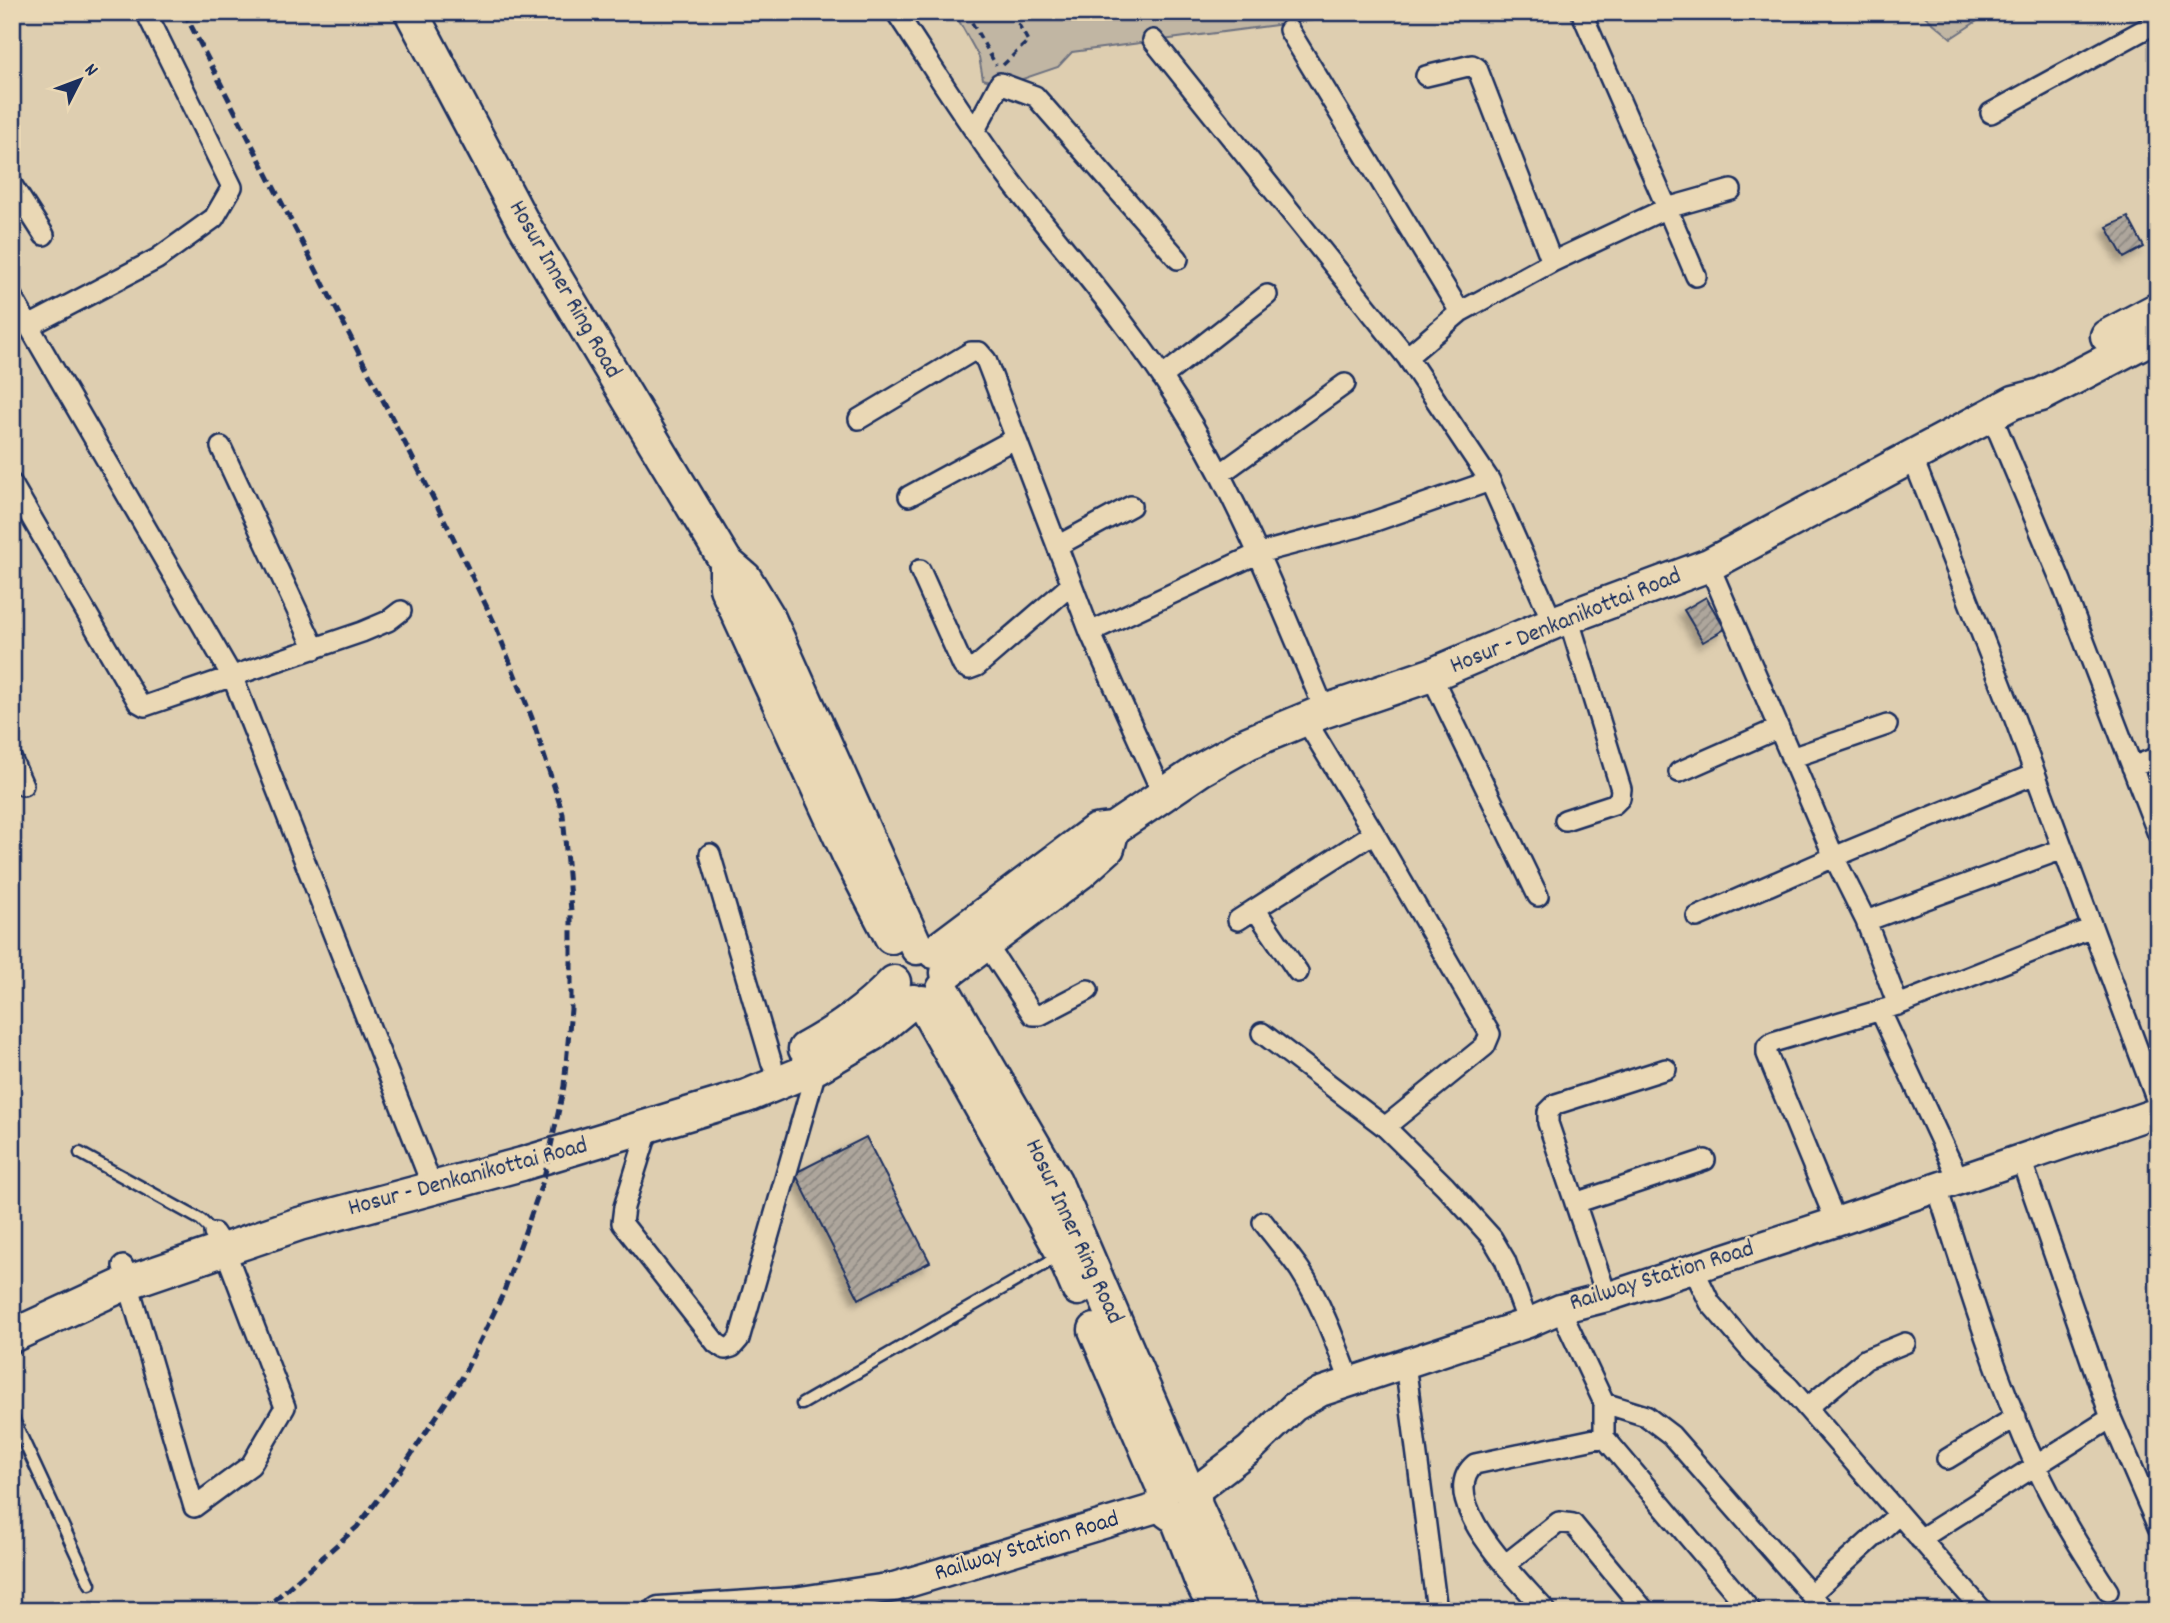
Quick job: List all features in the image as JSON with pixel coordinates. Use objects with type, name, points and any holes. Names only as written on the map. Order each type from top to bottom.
[{"type":"main road","name":"Hosur Inner Ring Road","points":[[411,12],[524,225],[726,562],[745,578],[768,616],[921,975],[1063,1254],[1179,1498],[1244,1611]]},
{"type":"main road","name":"Hosur - Denkanikottai Road","points":[[2003,408],[2031,376],[2158,309]]},
{"type":"main road","name":"Hosur - Denkanikottai Road","points":[[429,1179],[737,1080],[772,1064],[831,1034],[921,975],[1095,831],[1113,829],[1221,757],[1315,715],[1431,675],[1560,620],[1709,565],[2003,408],[2041,395],[2158,334]]},
{"type":"main road","name":"Hosur - Denkanikottai Road","points":[[12,1314],[220,1241],[275,1212],[429,1179],[649,1126],[747,1097],[817,1067],[873,1034],[921,975],[987,945],[1080,873],[1108,848],[1113,829]]},
{"type":"main road","name":"Hosur Inner Ring Road","points":[[921,975],[1055,1181],[1179,1498],[1201,1581],[1216,1611]]},
{"type":"main road","name":"Railway Station Road","points":[[659,1611],[795,1606],[894,1587],[1179,1498],[1250,1449],[1294,1407],[1320,1392],[1528,1323],[1560,1309],[1606,1297],[1836,1222],[2158,1112]]},
{"type":"main road","name":"Hosur - Denkanikottai Road","points":[[12,1336],[126,1274]]},
{"type":"street","points":[[29,326],[157,259],[214,218],[232,187],[146,12]]},
{"type":"street","points":[[896,12],[1011,182],[1118,313],[1178,401],[1220,474],[1259,553],[1315,715],[1374,833],[1490,1034],[1485,1046],[1385,1127]]},
{"type":"street","points":[[1583,16],[1696,276]]},
{"type":"street","points":[[1991,113],[2158,22]]},
{"type":"street","points":[[1289,30],[1460,312]]},
{"type":"street","points":[[1153,40],[1407,356],[1490,481],[1560,620],[1621,789],[1620,798],[1614,804],[1565,820]]},
{"type":"street","points":[[1426,76],[1472,65],[1477,68],[1552,262]]},
{"type":"street","points":[[975,130],[1000,83],[1035,96],[1178,259]]},
{"type":"street","points":[[12,185],[44,235]]},
{"type":"street","points":[[1407,356],[1460,312],[1552,262],[1667,208],[1731,190]]},
{"type":"street","points":[[1162,377],[1267,295]]},
{"type":"street","points":[[12,297],[233,678],[429,1179]]},
{"type":"street","points":[[859,419],[971,352],[979,352],[986,359],[1090,632],[1163,795]]},
{"type":"street","points":[[1220,474],[1345,384]]},
{"type":"street","points":[[2003,408],[2061,581],[2158,834]]},
{"type":"street","points":[[909,496],[1016,438]]},
{"type":"street","points":[[221,447],[316,649]]},
{"type":"street","points":[[1912,456],[2035,774],[2158,1104]]},
{"type":"street","points":[[1090,632],[1259,553],[1358,527],[1490,481]]},
{"type":"street","points":[[12,484],[138,702],[145,706],[316,649],[388,621],[401,611]]},
{"type":"street","points":[[1057,546],[1131,506]]},
{"type":"street","points":[[1709,565],[1834,857],[1866,921],[1889,1008],[1948,1184],[1996,1370],[2036,1466],[2064,1522],[2108,1591]]},
{"type":"street","points":[[920,570],[963,666],[969,669],[977,666],[1072,585]]},
{"type":"street","points":[[1431,675],[1538,895]]},
{"type":"street","points":[[1791,758],[1887,725]]},
{"type":"street","points":[[1679,772],[1779,728]]},
{"type":"street","points":[[2132,767],[2158,757]]},
{"type":"street","points":[[12,760],[23,785]]},
{"type":"street","points":[[1697,917],[2035,774]]},
{"type":"street","points":[[1298,972],[1247,915],[1374,833]]},
{"type":"street","points":[[1866,921],[2063,849]]},
{"type":"street","points":[[710,854],[772,1064]]},
{"type":"street","points":[[1836,1222],[1767,1054],[1768,1047],[1773,1042],[1889,1008],[2092,928]]},
{"type":"street","points":[[987,945],[1033,1015],[1040,1015],[1088,990]]},
{"type":"street","points":[[1262,1033],[1385,1127],[1445,1185],[1492,1238],[1505,1260],[1528,1323]]},
{"type":"street","points":[[649,1126],[624,1207],[622,1223],[716,1343],[724,1349],[732,1347],[739,1339],[817,1067]]},
{"type":"street","points":[[1606,1297],[1548,1123],[1548,1112],[1556,1104],[1665,1069]]},
{"type":"street","points":[[2021,1159],[2111,1418],[2158,1527]]},
{"type":"street","points":[[1575,1203],[1705,1160]]},
{"type":"street","points":[[1263,1222],[1300,1270],[1310,1288],[1350,1381]]},
{"type":"street","points":[[126,1274],[194,1507],[251,1465],[285,1408],[220,1241]]},
{"type":"street","points":[[1693,1268],[1710,1303],[1758,1359],[1788,1386],[1983,1611]]},
{"type":"street","points":[[1560,1309],[1604,1403],[1604,1437],[1751,1611]]},
{"type":"street","points":[[1807,1408],[1866,1359],[1905,1343]]},
{"type":"street","points":[[1405,1363],[1437,1611]]},
{"type":"street","points":[[1604,1403],[1646,1416],[1671,1435],[1825,1611]]},
{"type":"street","points":[[1947,1459],[2016,1417]]},
{"type":"street","points":[[1920,1539],[2111,1418]]},
{"type":"street","points":[[1546,1611],[1479,1531],[1467,1510],[1463,1485],[1465,1472],[1475,1464],[1604,1437]]},
{"type":"street","points":[[1811,1594],[1899,1514]]},
{"type":"street","points":[[1506,1564],[1559,1522],[1565,1521],[1573,1524],[1645,1611]]},
{"type":"lane","points":[[80,1153],[201,1220],[220,1241]]},
{"type":"lane","points":[[802,1404],[1063,1254]]},
{"type":"lane","points":[[12,1416],[90,1584]]},
{"type":"path","points":[[966,12],[998,69],[1028,41],[1015,18],[1017,12]]},
{"type":"shaded area","points":[[954,12],[1420,12],[1337,17],[1072,52],[1058,67],[1005,85],[983,79],[979,57]]},
{"type":"shaded area","points":[[1920,12],[1991,12],[1951,38]]},
{"type":"building","points":[[2128,217],[2144,247],[2124,258],[2107,227]]},
{"type":"building","points":[[1706,597],[1725,629],[1703,642],[1684,610]]},
{"type":"building","points":[[866,1137],[930,1262],[859,1299],[795,1173]]},
{"type":"railway","points":[[184,12],[494,622],[532,718],[563,814],[571,911],[571,1009],[564,1086],[544,1178],[503,1294],[462,1378],[401,1470],[357,1527],[262,1611]]}]
